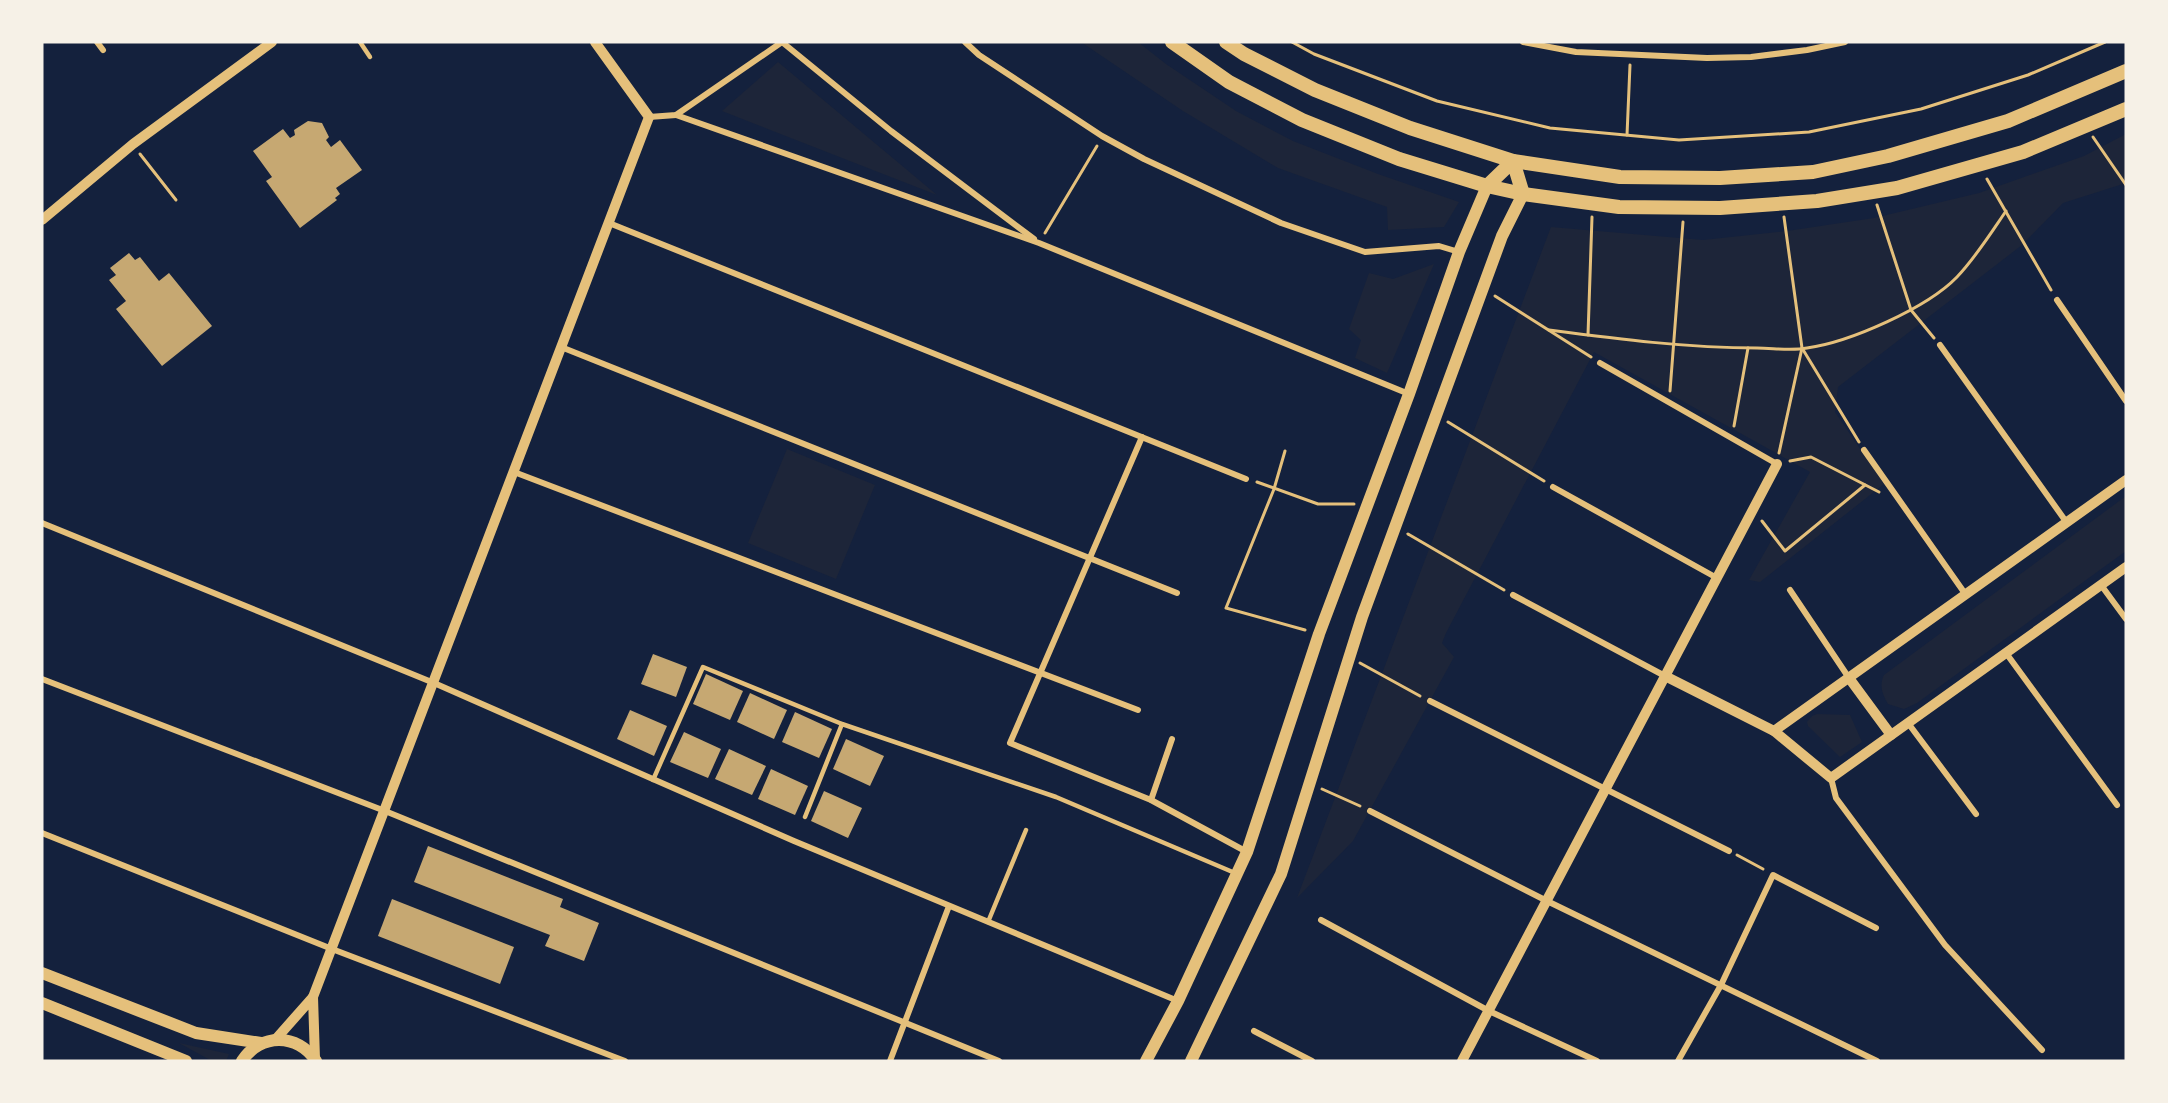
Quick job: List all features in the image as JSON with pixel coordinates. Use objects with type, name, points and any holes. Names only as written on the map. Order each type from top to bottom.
[{"type":"main road","points":[[1172,42],[1229,82],[1302,120],[1399,159],[1487,186],[1523,194],[1619,207],[1720,208],[1817,201],[1897,188],[2023,152],[2126,109]]},
{"type":"main road","points":[[1226,42],[1244,54],[1326,94],[1410,128],[1513,161],[1620,177],[1720,178],[1813,172],[1888,156],[2008,121],[2126,71]]},
{"type":"main road","points":[[1146,1061],[1178,1001],[1247,852],[1318,634],[1409,394],[1458,252],[1487,186],[1513,161]]},
{"type":"main road","points":[[1191,1061],[1281,874],[1349,657],[1394,526],[1502,236],[1523,194],[1513,161]]},
{"type":"main road","points":[[42,973],[196,1033],[261,1043],[275,1040],[296,1043],[307,1049],[315,1060]]},
{"type":"main road","points":[[42,1003],[186,1061]]},
{"type":"main road","points":[[242,1061],[261,1043]]},
{"type":"street","points":[[97,42],[103,50]]},
{"type":"street","points":[[595,42],[649,117]]},
{"type":"street","points":[[676,115],[782,42],[891,130],[1039,243]]},
{"type":"street","points":[[965,42],[979,55],[1102,136],[1144,159],[1281,223],[1365,252],[1439,246],[1458,252]]},
{"type":"street","points":[[1523,42],[1576,52],[1750,57],[1807,50],[1845,42]]},
{"type":"street","points":[[42,220],[133,144],[265,44]]},
{"type":"street","points":[[649,117],[676,115],[1039,243],[1409,394]]},
{"type":"street","points":[[275,1040],[313,997],[649,117]]},
{"type":"street","points":[[609,223],[1246,479]]},
{"type":"street","points":[[2056,300],[2126,401]]},
{"type":"street","points":[[1940,345],[2067,523]]},
{"type":"street","points":[[561,347],[1177,593]]},
{"type":"street","points":[[1462,1061],[1777,464],[1600,363]]},
{"type":"street","points":[[1142,437],[1010,743],[1151,800],[1247,852]]},
{"type":"street","points":[[1864,450],[1966,595]]},
{"type":"street","points":[[514,472],[1138,710]]},
{"type":"street","points":[[1774,731],[2126,480]]},
{"type":"street","points":[[1553,487],[1716,578]]},
{"type":"street","points":[[42,523],[434,683],[653,780],[1178,1001]]},
{"type":"street","points":[[1831,778],[2126,567]]},
{"type":"street","points":[[2101,585],[2126,619]]},
{"type":"street","points":[[1790,590],[1849,678],[1891,735]]},
{"type":"street","points":[[1513,595],[1774,731],[1831,778],[1836,798],[1946,945],[2042,1050]]},
{"type":"street","points":[[2006,653],[2117,805]]},
{"type":"street","points":[[42,679],[385,811],[999,1061]]},
{"type":"street","points":[[1430,701],[1729,851]]},
{"type":"street","points":[[1908,723],[1976,814]]},
{"type":"street","points":[[1151,800],[1172,739]]},
{"type":"street","points":[[1370,811],[1547,901],[1877,1061]]},
{"type":"street","points":[[42,833],[332,949],[625,1061]]},
{"type":"street","points":[[1678,1061],[1721,985],[1773,874],[1876,928]]},
{"type":"street","points":[[890,1061],[949,906]]},
{"type":"street","points":[[1321,920],[1489,1011],[1597,1061]]},
{"type":"street","points":[[313,997],[315,1060]]},
{"type":"street","points":[[1254,1031],[1312,1061]]},
{"type":"lane","points":[[360,42],[370,57]]},
{"type":"lane","points":[[653,780],[703,667],[842,724],[1056,797],[1237,874]]},
{"type":"lane","points":[[805,817],[842,724]]},
{"type":"lane","points":[[988,922],[1026,830]]},
{"type":"path","points":[[1292,42],[1314,54],[1437,101],[1550,128],[1679,140],[1809,132],[1920,109],[2028,75],[2105,42]]},
{"type":"path","points":[[1627,135],[1630,55]]},
{"type":"path","points":[[2086,126],[2126,185]]},
{"type":"path","points":[[1039,243],[1102,136]]},
{"type":"path","points":[[133,144],[176,200]]},
{"type":"path","points":[[1979,164],[2056,300]]},
{"type":"path","points":[[1873,192],[1911,309],[1940,345]]},
{"type":"path","points":[[1588,335],[1592,203]]},
{"type":"path","points":[[1782,203],[1802,348],[1777,464],[1811,457],[1902,504]]},
{"type":"path","points":[[1669,402],[1684,208]]},
{"type":"path","points":[[1549,330],[1673,345],[1748,348],[1802,348],[1862,333],[1911,309],[1957,278],[2006,211]]},
{"type":"path","points":[[1483,288],[1600,363]]},
{"type":"path","points":[[1732,438],[1748,348]]},
{"type":"path","points":[[1802,348],[1864,450]]},
{"type":"path","points":[[1436,414],[1553,487]]},
{"type":"path","points":[[1285,451],[1274,489],[1226,608],[1318,634]]},
{"type":"path","points":[[1246,479],[1318,504],[1367,504]]},
{"type":"path","points":[[1753,508],[1785,551],[1865,485]]},
{"type":"path","points":[[1394,526],[1513,595]]},
{"type":"path","points":[[1349,657],[1430,701]]},
{"type":"path","points":[[1309,783],[1370,811]]},
{"type":"path","points":[[1729,851],[1773,874]]},
{"type":"shaded area","points":[[1081,42],[1138,42],[1166,64],[1236,111],[1293,141],[1459,202],[1444,227],[1388,230],[1387,207],[1278,168],[1183,111]]},
{"type":"shaded area","points":[[778,62],[937,195],[722,111]]},
{"type":"shaded area","points":[[2126,134],[2126,183],[2063,203],[2022,245],[1838,387],[1835,412],[1884,484],[1760,582],[1749,580],[1810,472],[1594,352],[1446,633],[1442,643],[1454,657],[1353,841],[1297,898],[1551,227],[1703,240],[1874,218],[1979,193],[2084,156]]},
{"type":"shaded area","points":[[1434,264],[1387,373],[1355,358],[1361,340],[1349,329],[1369,273],[1393,279]]},
{"type":"shaded area","points":[[787,449],[875,485],[836,579],[748,543]]},
{"type":"shaded area","points":[[2126,496],[2126,551],[1917,703],[1904,709],[1888,704],[1882,690],[1884,675]]},
{"type":"shaded area","points":[[1817,714],[1850,715],[1862,742],[1840,757],[1808,726],[1807,722]]},
{"type":"shaded area","points":[[179,1043],[229,1054],[226,1061],[212,1061]]},
{"type":"building","points":[[308,121],[322,123],[329,137],[326,140],[331,147],[340,140],[362,170],[336,188],[340,194],[335,198],[337,200],[300,228],[266,181],[272,177],[253,151],[283,129],[290,138],[295,135],[294,130]]},
{"type":"building","points":[[129,253],[135,260],[140,257],[159,281],[169,273],[212,326],[162,366],[116,309],[126,301],[109,280],[116,275],[110,268]]},
{"type":"building","points":[[653,654],[687,667],[676,697],[641,684]]},
{"type":"building","points":[[706,674],[743,691],[730,720],[693,704]]},
{"type":"building","points":[[750,693],[787,710],[774,739],[737,722]]},
{"type":"building","points":[[630,710],[667,726],[654,756],[617,739]]},
{"type":"building","points":[[795,712],[832,729],[819,758],[782,742]]},
{"type":"building","points":[[684,732],[721,749],[708,778],[670,762]]},
{"type":"building","points":[[846,739],[884,756],[870,786],[833,769]]},
{"type":"building","points":[[729,749],[766,766],[752,795],[715,779]]},
{"type":"building","points":[[771,769],[808,786],[795,815],[758,799]]},
{"type":"building","points":[[824,791],[862,808],[848,838],[811,821]]},
{"type":"building","points":[[428,846],[563,899],[560,907],[599,923],[584,961],[545,946],[550,935],[414,882]]},
{"type":"building","points":[[392,899],[514,947],[500,984],[378,936]]}]
